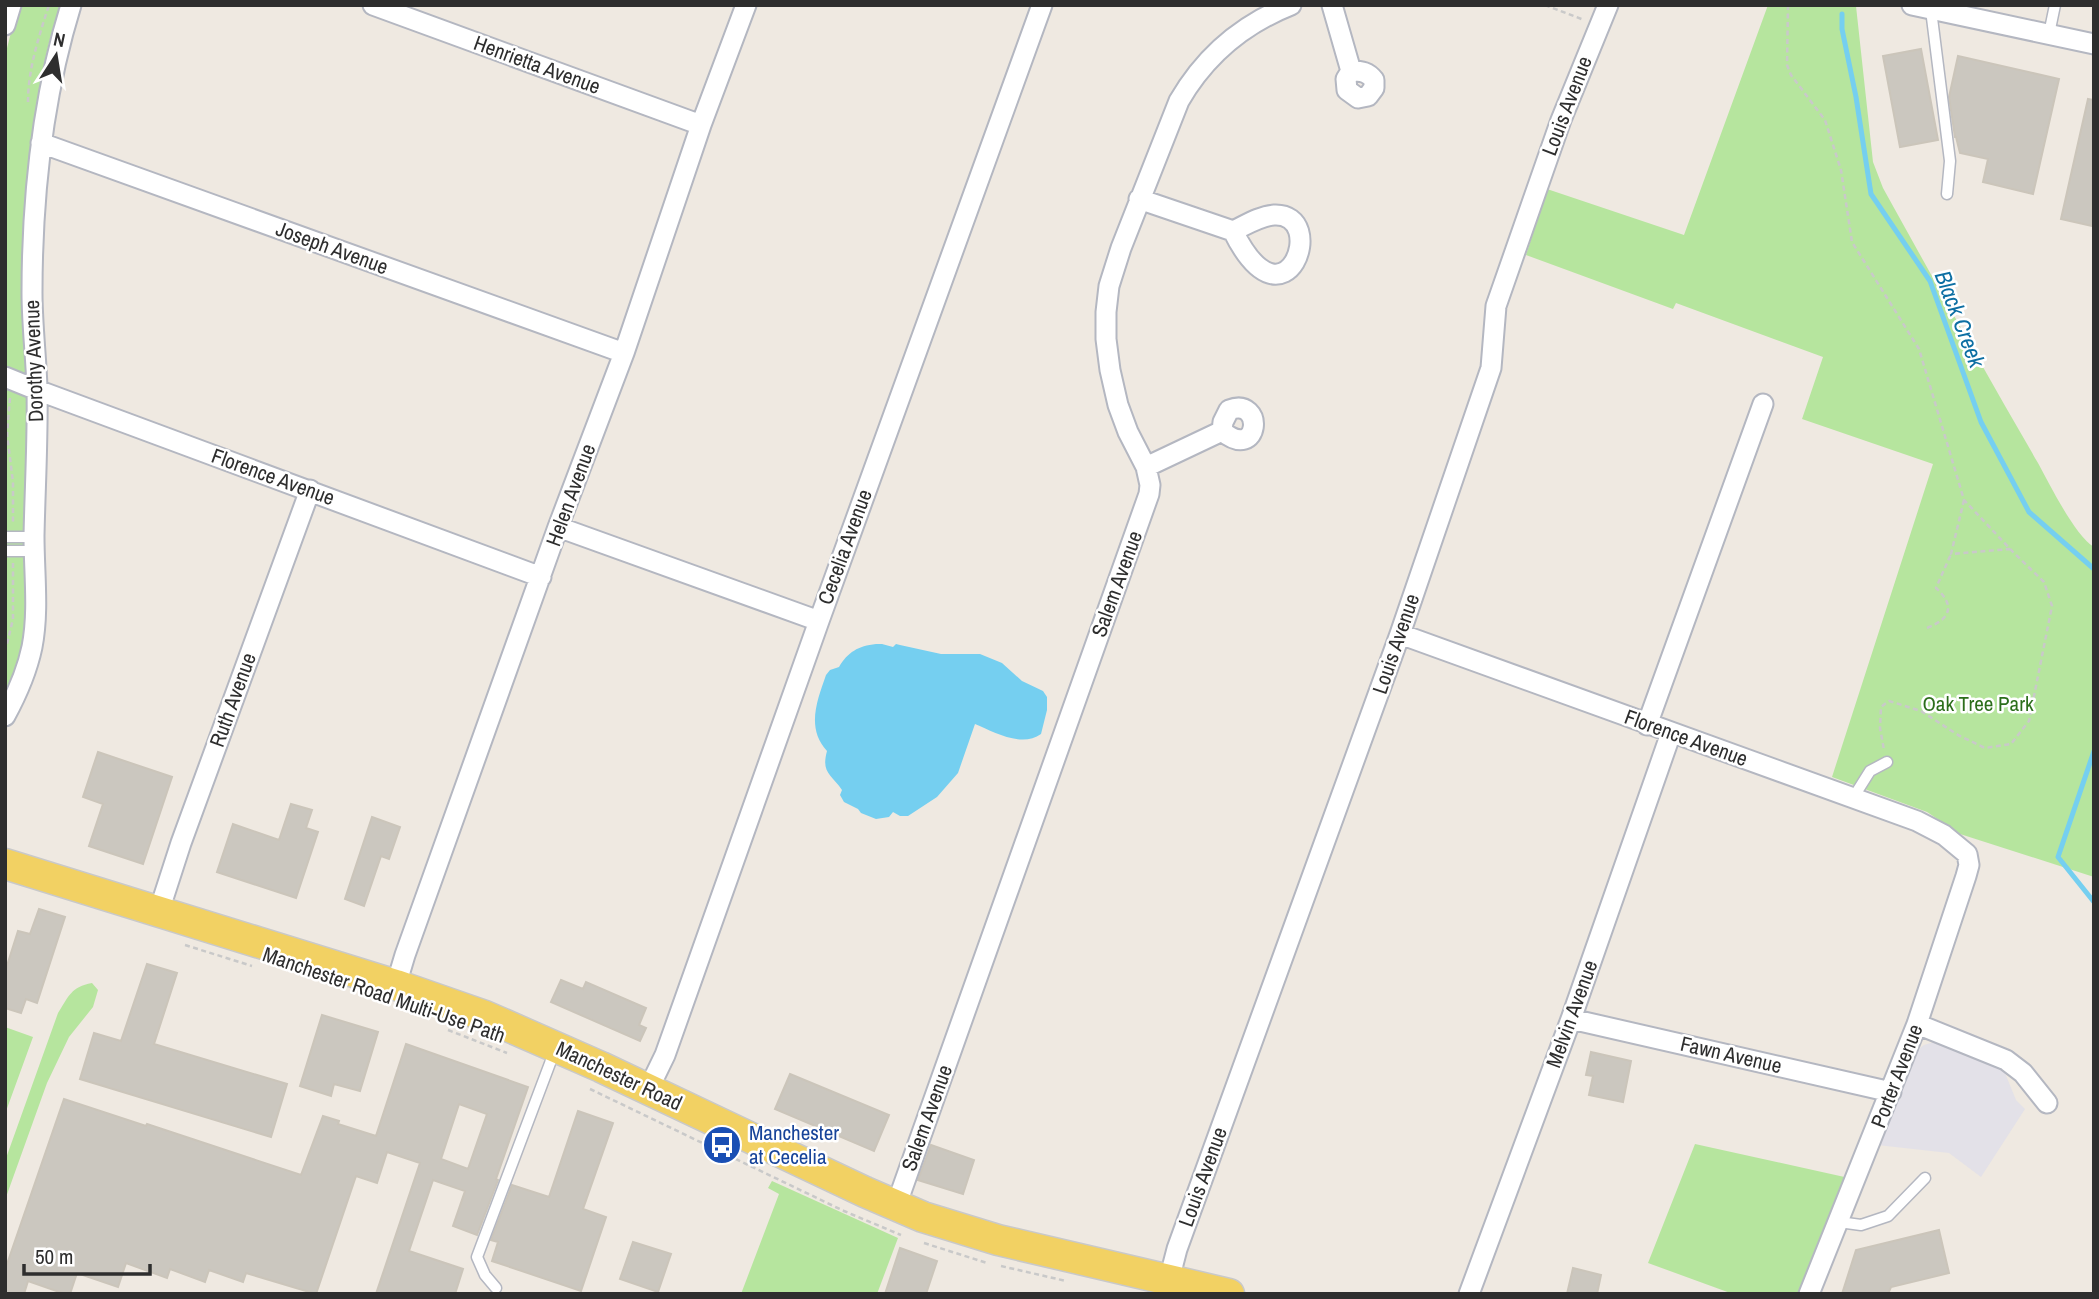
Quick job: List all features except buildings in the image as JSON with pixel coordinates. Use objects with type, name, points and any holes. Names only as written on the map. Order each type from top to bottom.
[{"type":"main road","name":"Manchester Road","points":[[5,863],[396,985],[485,1016],[556,1046],[896,1206],[954,1227],[1219,1293]]},
{"type":"street","points":[[5,25],[11,5]]},
{"type":"street","name":"Dorothy Avenue","points":[[5,716],[26,671],[35,618],[37,390],[32,294],[35,199],[52,74],[71,5]]},
{"type":"street","name":"Henrietta Avenue","points":[[373,5],[701,125]]},
{"type":"street","name":"Helen Avenue","points":[[396,985],[558,527],[624,353],[701,125],[746,5]]},
{"type":"street","name":"Cecelia Avenue","points":[[649,1090],[665,1055],[1042,5]]},
{"type":"street","name":"Salem Avenue","points":[[896,1206],[1149,494],[1146,467],[1118,405],[1106,339],[1109,286],[1121,248],[1180,101],[1201,69],[1215,53],[1249,26],[1291,5]]},
{"type":"street","points":[[1332,5],[1351,71]]},
{"type":"street","name":"Louis Avenue","points":[[1169,1280],[1202,1180],[1400,634],[1491,368],[1496,306],[1561,120],[1608,5]]},
{"type":"street","points":[[1922,7],[2094,44]]},
{"type":"street","name":"Joseph Avenue","points":[[41,143],[624,353]]},
{"type":"street","points":[[1139,199],[1233,231]]},
{"type":"street","name":"Florence Avenue","points":[[5,377],[541,577]]},
{"type":"street","points":[[1647,724],[1763,404]]},
{"type":"street","points":[[1146,467],[1222,431]]},
{"type":"street","name":"Ruth Avenue","points":[[159,911],[181,843],[310,490]]},
{"type":"street","points":[[558,527],[819,621]]},
{"type":"street","name":"Florence Avenue","points":[[1400,634],[1917,821],[1944,835],[1967,854]]},
{"type":"street","name":"Melvin Avenue","points":[[1469,1294],[1571,1019],[1671,733]]},
{"type":"street","name":"Porter Avenue","points":[[1809,1294],[1917,1024],[1966,876],[1969,865],[1967,854]]},
{"type":"street","name":"Fawn Avenue","points":[[1571,1019],[1891,1092]]},
{"type":"street","points":[[1917,1024],[2006,1060],[2023,1073],[2047,1103]]},
{"type":"lane","points":[[2049,34],[2056,5]]},
{"type":"lane","points":[[1922,7],[1950,161],[1947,194]]},
{"type":"lane","points":[[9,535],[34,544]]},
{"type":"lane","points":[[9,554],[34,544]]},
{"type":"lane","points":[[1853,798],[1870,771],[1887,762]]},
{"type":"lane","points":[[496,1288],[485,1275],[477,1257],[556,1046]]},
{"type":"lane","points":[[1839,1222],[1861,1225],[1888,1216],[1925,1178]]},
{"type":"path","points":[[1545,5],[1598,26]]},
{"type":"path","points":[[1788,5],[1787,65],[1791,75],[1825,120],[1841,170],[1852,242],[1919,349],[1964,500],[2044,582],[2052,606],[2029,721],[2011,744],[1985,748],[1958,735],[1921,711],[1889,701],[1881,707],[1880,728],[1887,762]]},
{"type":"path","points":[[9,535],[13,482],[7,434],[10,397]]},
{"type":"path","points":[[1927,628],[1941,622],[1947,612],[1949,604],[1936,588],[1951,554],[1964,500]]},
{"type":"path","points":[[1951,554],[2010,549]]},
{"type":"path","points":[[5,652],[13,619],[9,554]]},
{"type":"path","name":"Manchester Road Multi-Use Path","points":[[180,943],[257,968]]},
{"type":"path","name":"Manchester Road Multi-Use Path","points":[[443,1028],[513,1055]]},
{"type":"path","points":[[582,1085],[844,1211],[911,1239]]},
{"type":"path","points":[[923,1243],[970,1258],[1067,1282]]},
{"type":"shaded area","points":[[1934,1042],[1999,1067],[2005,1073],[2016,1100],[2025,1109],[1981,1177],[1949,1153],[1877,1145],[1915,1052]]},
{"type":"green space","points":[[18,5],[61,5],[44,65],[29,206],[26,359],[29,587],[22,642],[5,695],[5,56]]},
{"type":"green space","name":"Oak Tree Park","points":[[1768,5],[1856,6],[1873,162],[1883,188],[2063,508],[2079,532],[2094,547],[2094,877],[1960,834],[1927,812],[1832,777],[1933,464],[1802,419],[1823,357],[1676,303],[1673,309],[1526,255],[1547,189],[1684,235]]},
{"type":"green space","points":[[92,983],[98,990],[93,1007],[69,1037],[47,1083],[5,1200],[5,1161],[58,1013],[75,990]]},
{"type":"green space","points":[[5,1027],[33,1037],[5,1114]]},
{"type":"green space","points":[[1695,1144],[1849,1178],[1800,1294],[1733,1294],[1648,1263]]},
{"type":"green space","points":[[772,1181],[898,1238],[877,1294],[741,1294],[779,1194],[768,1188]]},
{"type":"water","points":[[876,644],[893,647],[896,644],[941,654],[980,654],[1002,663],[1022,681],[1043,691],[1047,697],[1041,734],[1033,738],[1017,739],[975,724],[958,773],[937,797],[908,816],[893,812],[889,817],[876,819],[861,813],[844,802],[840,795],[842,790],[826,769],[827,751],[817,733],[815,714],[826,675],[830,670],[839,667],[854,651]]},
{"type":"waterway","name":"Black Creek","points":[[1842,14],[1842,29],[1871,194],[1930,281],[1981,422],[2029,512],[2094,569]]},
{"type":"waterway","name":"Black Creek","points":[[2094,751],[2058,857],[2094,902]]},
{"type":"place","name":"Manchester at Cecelia","points":[[722,1145]]}]
